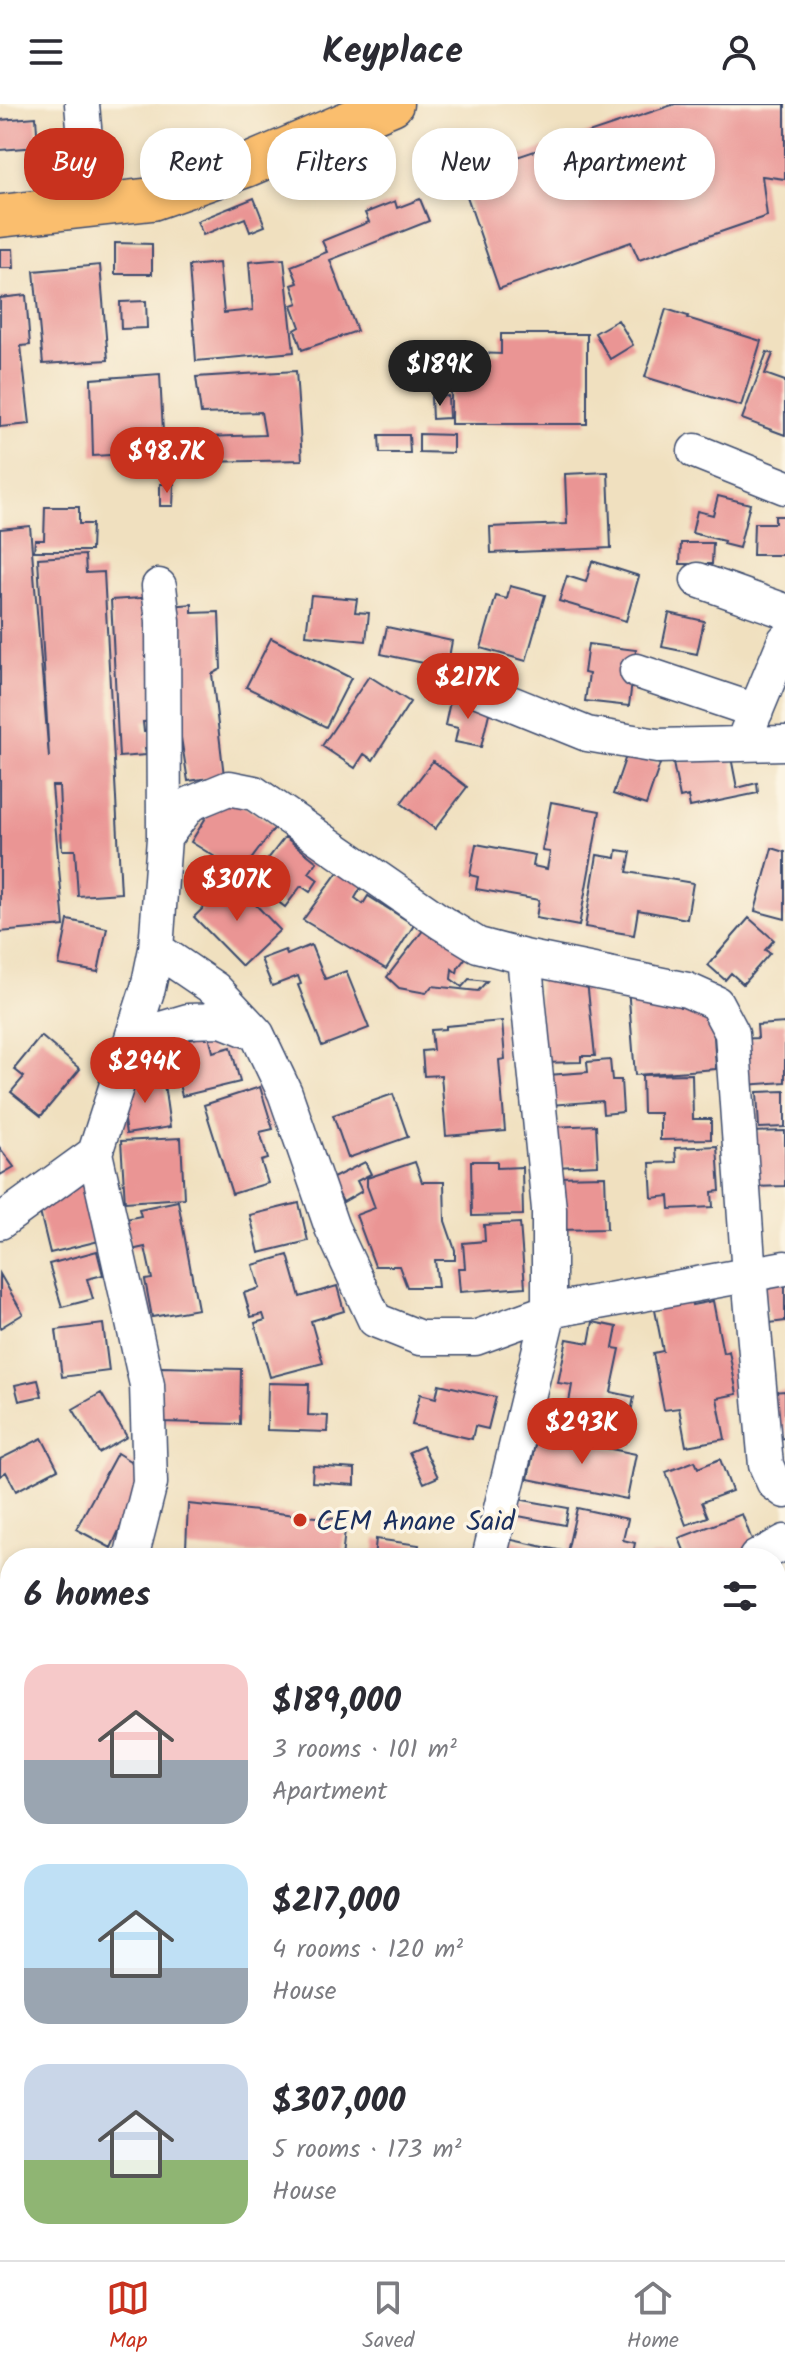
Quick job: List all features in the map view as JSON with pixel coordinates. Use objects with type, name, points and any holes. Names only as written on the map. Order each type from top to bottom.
[{"type":"main road","points":[[0,216],[152,199],[246,166],[337,117],[392,104]]},
{"type":"street","points":[[82,104],[91,208]]},
{"type":"street","points":[[695,451],[785,487]]},
{"type":"street","points":[[698,580],[785,611]]},
{"type":"street","points":[[134,1548],[150,1483],[147,1385],[95,1153],[148,988],[156,949],[164,838],[163,621],[159,586]]},
{"type":"street","points":[[742,744],[785,640]]},
{"type":"street","points":[[637,671],[756,711]]},
{"type":"street","points":[[441,675],[587,734],[657,746],[785,743]]},
{"type":"street","points":[[164,838],[190,804],[229,788],[254,793],[478,945],[687,990],[716,1003],[732,1033],[766,1465],[774,1483],[785,1491]]},
{"type":"street","points":[[156,949],[215,989],[257,1034],[285,1093],[332,1228],[375,1320],[420,1338],[475,1338],[549,1311],[785,1268]]},
{"type":"street","points":[[491,1548],[549,1311],[549,1209],[524,957]]},
{"type":"street","points":[[125,1056],[154,1031],[188,1021],[222,1020],[257,1034]]},
{"type":"street","points":[[0,1222],[95,1153]]},
{"type":"building","points":[[675,104],[785,104],[785,179],[762,176],[767,216],[639,260],[631,242],[499,289],[468,200],[518,200],[518,157],[534,151],[534,200],[715,200],[715,128],[603,128]]},
{"type":"building","points":[[36,117],[37,128],[24,128],[24,148],[0,150],[0,120]]},
{"type":"building","points":[[254,198],[265,226],[250,232],[245,218],[203,235],[197,221]]},
{"type":"building","points":[[420,200],[429,221],[330,260],[357,331],[302,350],[295,330],[300,327],[292,305],[298,303],[292,285],[298,283],[291,266],[327,252],[322,241],[369,222],[365,213],[395,201],[397,208]]},
{"type":"building","points":[[115,243],[152,244],[152,274],[115,274]]},
{"type":"building","points":[[0,249],[13,249],[14,268],[0,268]]},
{"type":"building","points":[[284,259],[294,352],[196,361],[189,266],[219,263],[224,313],[253,310],[249,262]]},
{"type":"building","points":[[100,265],[108,360],[43,364],[34,271]]},
{"type":"building","points":[[26,295],[30,345],[21,346],[30,424],[0,427],[0,298]]},
{"type":"building","points":[[146,301],[147,328],[121,329],[120,302]]},
{"type":"building","points":[[666,309],[761,341],[741,406],[645,377]]},
{"type":"building","points":[[618,320],[633,345],[610,359],[595,333]]},
{"type":"building","points":[[501,334],[587,334],[587,424],[451,424],[451,352],[501,354]]},
{"type":"building","points":[[767,352],[773,354],[765,374],[785,381],[785,435],[742,419]]},
{"type":"building","points":[[296,371],[302,460],[204,462],[204,437],[265,435],[261,412],[201,414],[196,377]]},
{"type":"building","points":[[160,374],[164,452],[93,456],[91,379]]},
{"type":"building","points":[[448,396],[449,418],[432,419],[431,397]]},
{"type":"building","points":[[419,434],[453,435],[453,453],[419,452]]},
{"type":"building","points":[[379,435],[409,435],[410,453],[380,453]]},
{"type":"building","points":[[608,472],[611,548],[491,553],[490,527],[567,524],[565,474]]},
{"type":"building","points":[[160,484],[174,484],[173,506],[160,506]]},
{"type":"building","points":[[718,496],[750,504],[739,548],[692,533],[697,511],[713,515]]},
{"type":"building","points":[[45,507],[79,507],[79,524],[92,524],[91,551],[34,551],[35,540],[44,540]]},
{"type":"building","points":[[775,516],[785,516],[785,555],[753,555],[754,523],[775,523]]},
{"type":"building","points":[[30,526],[49,758],[38,558],[85,555],[86,573],[104,572],[121,893],[78,896],[75,850],[62,850],[59,786],[52,786],[64,926],[0,932],[0,529]]},
{"type":"building","points":[[681,543],[713,543],[712,564],[680,564]]},
{"type":"building","points":[[592,561],[639,576],[626,621],[559,601],[567,576],[586,582]]},
{"type":"building","points":[[510,586],[545,595],[526,661],[481,648],[496,596],[507,599]]},
{"type":"building","points":[[311,595],[357,599],[355,612],[369,613],[366,641],[306,635]]},
{"type":"building","points":[[156,597],[155,721],[143,722],[144,732],[150,732],[151,748],[145,748],[146,755],[119,757],[111,600]]},
{"type":"building","points":[[192,604],[192,613],[219,612],[221,669],[212,674],[224,776],[188,781],[167,651],[171,606]]},
{"type":"building","points":[[669,613],[704,621],[697,654],[662,647]]},
{"type":"building","points":[[387,627],[452,641],[447,668],[381,654]]},
{"type":"building","points":[[271,638],[351,678],[326,727],[246,687]]},
{"type":"building","points":[[588,644],[636,650],[629,706],[585,701],[589,674],[584,673]]},
{"type":"building","points":[[369,676],[410,702],[373,760],[364,754],[355,768],[322,746]]},
{"type":"building","points":[[451,697],[491,705],[481,747],[455,742],[458,728],[445,725]]},
{"type":"building","points":[[730,752],[737,788],[757,783],[758,793],[690,807],[688,796],[680,798],[673,763]]},
{"type":"building","points":[[627,753],[660,764],[646,805],[613,794]]},
{"type":"building","points":[[433,761],[467,787],[435,829],[401,803]]},
{"type":"building","points":[[232,799],[276,826],[241,873],[191,842],[207,816]]},
{"type":"building","points":[[551,802],[600,811],[579,926],[536,918],[539,900],[476,889],[478,877],[470,875],[476,844],[535,855],[533,866],[547,869],[550,852],[542,851]]},
{"type":"building","points":[[285,837],[317,862],[309,873],[318,880],[310,892],[301,886],[285,907],[251,881]]},
{"type":"building","points":[[772,848],[785,852],[785,919],[755,911]]},
{"type":"building","points":[[617,850],[631,852],[627,872],[693,883],[687,919],[638,910],[634,935],[585,927],[597,855],[616,858]]},
{"type":"building","points":[[343,865],[365,881],[355,898],[363,904],[368,896],[414,925],[386,969],[303,920]]},
{"type":"building","points":[[232,880],[280,930],[242,966],[194,917]]},
{"type":"building","points":[[749,918],[774,940],[765,950],[770,953],[743,984],[731,973],[725,980],[708,965]]},
{"type":"building","points":[[68,920],[107,928],[98,972],[59,965]]},
{"type":"building","points":[[428,924],[473,948],[457,973],[452,969],[451,979],[462,987],[469,979],[487,981],[478,991],[432,986],[426,993],[399,988],[387,977]]},
{"type":"building","points":[[311,945],[325,979],[346,971],[369,1028],[322,1046],[298,985],[301,984],[298,976],[272,986],[261,959],[285,950],[287,955]]},
{"type":"building","points":[[538,967],[587,981],[595,1056],[581,1056],[581,1062],[541,1063]]},
{"type":"building","points":[[628,987],[672,993],[680,1007],[712,1005],[716,1069],[635,1075]]},
{"type":"building","points":[[502,1021],[505,1059],[499,1060],[505,1131],[446,1136],[441,1075],[424,1076],[422,1051],[433,1050],[431,1030]]},
{"type":"building","points":[[785,1023],[785,1082],[744,1085],[740,1039],[758,1038],[757,1025]]},
{"type":"building","points":[[209,1035],[213,1052],[231,1047],[240,1082],[182,1096],[169,1045]]},
{"type":"building","points":[[41,1036],[80,1069],[41,1116],[11,1092],[24,1077],[14,1069]]},
{"type":"building","points":[[610,1060],[612,1080],[621,1080],[623,1112],[603,1114],[602,1101],[550,1105],[548,1075],[588,1072],[587,1062]]},
{"type":"building","points":[[692,1074],[693,1119],[711,1119],[711,1139],[660,1140],[660,1113],[643,1113],[642,1075]]},
{"type":"building","points":[[163,1077],[170,1127],[126,1134],[119,1088],[132,1081]]},
{"type":"building","points":[[260,1087],[273,1129],[260,1132],[268,1159],[261,1161],[268,1183],[232,1194],[204,1105]]},
{"type":"building","points":[[785,1091],[785,1127],[759,1128],[757,1092]]},
{"type":"building","points":[[393,1094],[408,1137],[348,1158],[333,1115]]},
{"type":"building","points":[[596,1125],[598,1165],[554,1167],[552,1127]]},
{"type":"building","points":[[785,1131],[785,1186],[752,1187],[750,1132]]},
{"type":"building","points":[[181,1138],[184,1198],[125,1202],[121,1141]]},
{"type":"building","points":[[717,1146],[720,1191],[712,1192],[713,1207],[670,1209],[669,1196],[652,1198],[650,1163],[676,1162],[675,1148]]},
{"type":"building","points":[[0,1148],[14,1167],[0,1175]]},
{"type":"building","points":[[471,1161],[497,1161],[497,1168],[522,1167],[523,1215],[472,1216]]},
{"type":"building","points":[[365,1162],[371,1174],[357,1181],[362,1191],[343,1202],[331,1179]]},
{"type":"building","points":[[415,1162],[422,1182],[444,1182],[445,1221],[455,1250],[455,1260],[435,1260],[438,1287],[407,1287],[399,1266],[375,1266],[356,1215],[375,1208],[367,1178]]},
{"type":"building","points":[[86,1176],[103,1240],[50,1253],[37,1200]]},
{"type":"building","points":[[605,1176],[607,1229],[557,1230],[555,1177]]},
{"type":"building","points":[[178,1201],[198,1309],[152,1317],[145,1280],[152,1279],[145,1247],[131,1250],[126,1219],[141,1216],[139,1209]]},
{"type":"building","points":[[299,1203],[308,1241],[259,1253],[250,1215]]},
{"type":"building","points":[[520,1223],[525,1287],[460,1292],[458,1268],[465,1268],[463,1243],[485,1241],[484,1225]]},
{"type":"building","points":[[97,1251],[103,1275],[87,1279],[93,1299],[62,1307],[49,1264]]},
{"type":"building","points":[[288,1255],[300,1297],[337,1286],[344,1311],[311,1321],[323,1363],[270,1377],[255,1323],[265,1320],[263,1314],[251,1317],[244,1293],[260,1288],[253,1265]]},
{"type":"building","points":[[785,1271],[785,1321],[770,1323],[762,1275]]},
{"type":"building","points":[[0,1274],[23,1314],[0,1328]]},
{"type":"building","points":[[690,1298],[692,1305],[713,1301],[723,1353],[729,1351],[737,1394],[717,1398],[725,1439],[686,1446],[679,1408],[664,1410],[653,1353],[663,1351],[654,1305]]},
{"type":"building","points":[[593,1322],[617,1327],[613,1348],[620,1349],[611,1392],[634,1397],[625,1443],[556,1428],[560,1406],[568,1408],[572,1385],[558,1383],[567,1339],[589,1343]]},
{"type":"building","points":[[103,1324],[109,1371],[62,1377],[56,1330]]},
{"type":"building","points":[[161,1367],[241,1369],[240,1424],[160,1422]]},
{"type":"building","points":[[38,1380],[42,1396],[19,1401],[15,1385]]},
{"type":"building","points":[[268,1383],[309,1384],[308,1415],[328,1416],[327,1432],[267,1430]]},
{"type":"building","points":[[439,1384],[496,1397],[488,1429],[475,1426],[472,1439],[412,1425],[420,1394],[436,1398]]},
{"type":"building","points":[[785,1391],[785,1438],[777,1439],[772,1392]]},
{"type":"building","points":[[101,1393],[127,1437],[99,1453],[73,1409]]},
{"type":"building","points":[[537,1434],[636,1454],[627,1499],[528,1479]]},
{"type":"building","points":[[42,1438],[58,1469],[16,1491],[6,1472],[0,1476],[0,1459]]},
{"type":"building","points":[[423,1446],[438,1477],[424,1483],[409,1452]]},
{"type":"building","points":[[117,1453],[146,1471],[111,1548],[76,1529]]},
{"type":"building","points":[[720,1459],[732,1491],[702,1502],[708,1517],[686,1525],[666,1472],[695,1461],[698,1468]]},
{"type":"building","points":[[313,1466],[355,1469],[355,1485],[312,1482]]},
{"type":"building","points":[[512,1498],[568,1508],[565,1525],[508,1514]]},
{"type":"building","points":[[188,1504],[346,1520],[343,1548],[186,1548]]},
{"type":"building","points":[[577,1508],[628,1519],[623,1540],[635,1543],[634,1548],[568,1548]]},
{"type":"building","points":[[742,1514],[755,1548],[683,1548],[679,1538]]},
{"type":"building","points":[[376,1539],[419,1545],[419,1548],[375,1548]]},
{"type":"building","points":[[508,1539],[549,1548],[502,1548]]},
{"type":"place","name":"CEM Anane Said","points":[[300,1520]]}]
